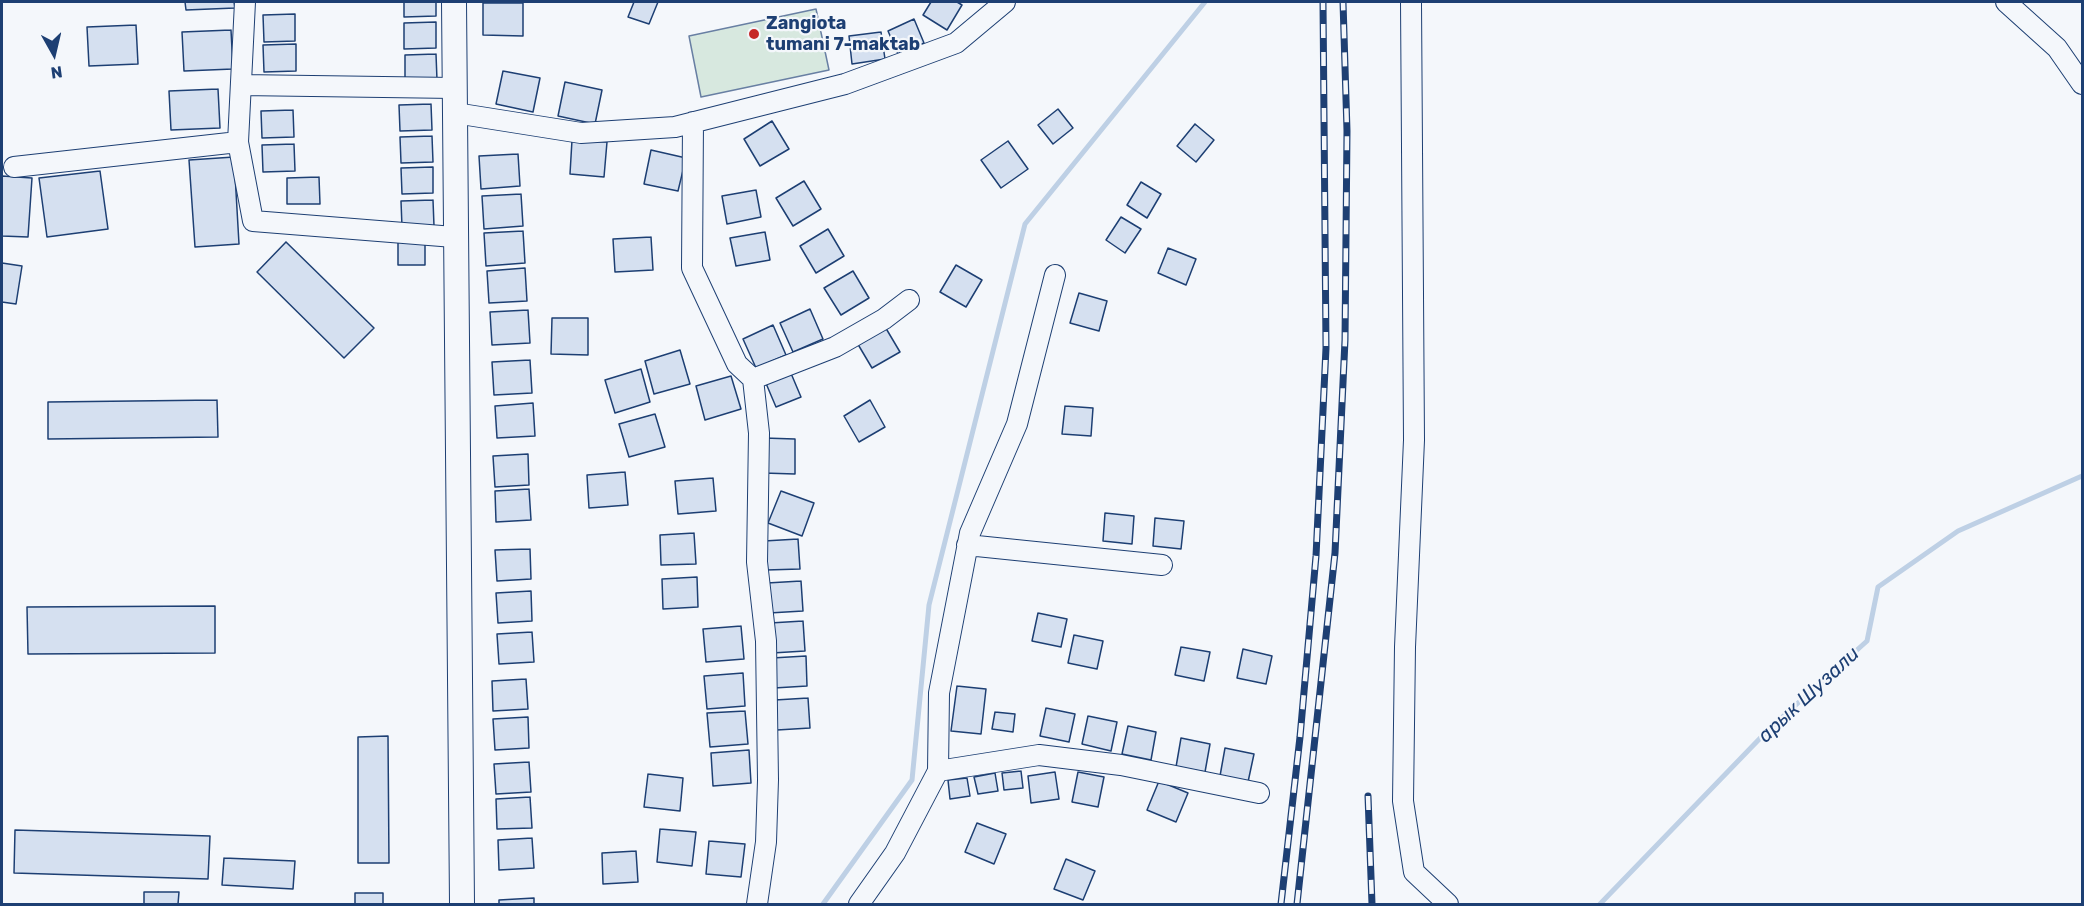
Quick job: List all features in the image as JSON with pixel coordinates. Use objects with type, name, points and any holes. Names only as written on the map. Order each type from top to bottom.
[{"type":"main road","points":[[454,2],[454,237],[462,904]]},
{"type":"street","points":[[245,2],[238,142],[253,221],[454,237]]},
{"type":"street","points":[[455,113],[581,133],[675,127],[845,84],[956,43],[1005,2]]},
{"type":"street","points":[[1411,2],[1414,440],[1405,636],[1403,801],[1414,872],[1448,904]]},
{"type":"street","points":[[2006,2],[2057,48],[2082,84]]},
{"type":"street","points":[[241,84],[454,88]]},
{"type":"street","points":[[693,122],[692,268],[737,364],[753,379],[759,433],[757,562],[766,641],[768,780],[766,842],[757,904]]},
{"type":"street","points":[[14,167],[238,142]]},
{"type":"street","points":[[859,904],[895,853],[938,771],[939,693],[970,532],[1017,424],[1054,275]]},
{"type":"street","points":[[753,379],[835,347],[884,319],[909,300]]},
{"type":"street","points":[[967,545],[1162,565]]},
{"type":"street","points":[[938,771],[1039,755],[1121,765],[1259,793]]},
{"type":"shaded area","points":[[816,9],[829,70],[701,97],[689,36]]},
{"type":"building","points":[[185,2],[234,2],[235,8],[186,10]]},
{"type":"building","points":[[404,2],[436,2],[436,16],[404,17]]},
{"type":"building","points":[[634,2],[658,2],[649,24],[628,17]]},
{"type":"building","points":[[931,2],[957,2],[962,5],[947,30],[923,15]]},
{"type":"building","points":[[483,3],[523,3],[523,36],[483,35]]},
{"type":"building","points":[[295,14],[295,41],[264,42],[263,15]]},
{"type":"building","points":[[914,19],[924,43],[898,54],[888,31]]},
{"type":"building","points":[[436,22],[436,48],[404,49],[404,23]]},
{"type":"building","points":[[136,25],[138,64],[89,66],[87,27]]},
{"type":"building","points":[[231,30],[233,69],[184,71],[182,32]]},
{"type":"building","points":[[881,32],[885,59],[852,64],[849,36]]},
{"type":"building","points":[[296,44],[296,71],[264,72],[263,45]]},
{"type":"building","points":[[436,54],[437,80],[405,81],[405,55]]},
{"type":"building","points":[[503,71],[540,78],[533,112],[496,104]]},
{"type":"building","points":[[565,82],[602,90],[595,124],[558,116]]},
{"type":"building","points":[[218,89],[220,128],[171,130],[169,91]]},
{"type":"building","points":[[431,104],[432,130],[400,131],[399,105]]},
{"type":"building","points":[[1058,109],[1073,128],[1053,144],[1038,125]]},
{"type":"building","points":[[293,110],[294,137],[262,138],[261,111]]},
{"type":"building","points":[[772,121],[789,149],[760,166],[744,139]]},
{"type":"building","points":[[1195,124],[1214,140],[1196,162],[1177,146]]},
{"type":"building","points":[[432,136],[433,162],[401,163],[400,137]]},
{"type":"building","points":[[572,140],[607,142],[604,177],[570,174]]},
{"type":"building","points":[[1008,141],[1028,169],[1001,188],[981,160]]},
{"type":"building","points":[[294,144],[295,171],[263,172],[262,145]]},
{"type":"building","points":[[651,150],[686,158],[678,191],[644,184]]},
{"type":"building","points":[[518,154],[520,186],[481,189],[479,156]]},
{"type":"building","points":[[234,157],[239,244],[195,247],[189,160]]},
{"type":"building","points":[[433,167],[433,193],[402,194],[401,168]]},
{"type":"building","points":[[100,171],[108,229],[47,237],[39,178]]},
{"type":"building","points":[[2,176],[32,178],[28,237],[2,236]]},
{"type":"building","points":[[319,177],[320,204],[287,204],[287,178]]},
{"type":"building","points":[[804,181],[821,209],[793,226],[776,198]]},
{"type":"building","points":[[1141,182],[1161,194],[1147,218],[1127,205]]},
{"type":"building","points":[[756,190],[761,217],[727,224],[722,196]]},
{"type":"building","points":[[521,194],[523,226],[484,229],[482,196]]},
{"type":"building","points":[[433,200],[434,226],[402,227],[401,201]]},
{"type":"building","points":[[1121,217],[1141,229],[1125,253],[1106,240]]},
{"type":"building","points":[[828,229],[844,256],[816,273],[800,246]]},
{"type":"building","points":[[523,231],[525,263],[486,266],[484,233]]},
{"type":"building","points":[[765,232],[770,260],[736,266],[730,238]]},
{"type":"building","points":[[398,237],[425,237],[425,265],[398,265]]},
{"type":"building","points":[[651,237],[653,270],[615,272],[613,239]]},
{"type":"building","points":[[286,242],[374,328],[344,358],[257,272]]},
{"type":"building","points":[[1168,248],[1196,259],[1186,285],[1158,273]]},
{"type":"building","points":[[2,263],[22,266],[16,304],[2,302]]},
{"type":"building","points":[[956,265],[982,280],[966,307],[940,292]]},
{"type":"building","points":[[525,268],[527,301],[489,303],[487,271]]},
{"type":"building","points":[[853,271],[869,298],[841,315],[824,288]]},
{"type":"building","points":[[1079,293],[1107,301],[1099,331],[1070,323]]},
{"type":"building","points":[[810,309],[823,339],[793,352],[780,323]]},
{"type":"building","points":[[528,310],[530,343],[492,345],[490,312]]},
{"type":"building","points":[[552,318],[588,318],[588,355],[551,354]]},
{"type":"building","points":[[773,325],[786,355],[756,368],[743,339]]},
{"type":"building","points":[[884,325],[900,352],[872,368],[856,341]]},
{"type":"building","points":[[680,350],[690,384],[654,394],[645,361]]},
{"type":"building","points":[[530,360],[532,393],[494,395],[492,362]]},
{"type":"building","points":[[641,369],[650,402],[615,413],[605,380]]},
{"type":"building","points":[[790,371],[801,397],[776,407],[765,381]]},
{"type":"building","points":[[731,376],[741,409],[705,420],[696,386]]},
{"type":"building","points":[[217,400],[218,437],[48,439],[48,402]]},
{"type":"building","points":[[870,400],[885,427],[859,442],[844,416]]},
{"type":"building","points":[[533,403],[535,436],[497,438],[495,406]]},
{"type":"building","points":[[1065,406],[1093,408],[1091,436],[1062,434]]},
{"type":"building","points":[[655,414],[665,447],[629,457],[619,424]]},
{"type":"building","points":[[764,438],[795,439],[795,474],[763,473]]},
{"type":"building","points":[[528,454],[529,485],[495,487],[493,456]]},
{"type":"building","points":[[625,472],[628,505],[589,508],[587,475]]},
{"type":"building","points":[[713,478],[716,511],[678,514],[675,481]]},
{"type":"building","points":[[529,489],[531,520],[496,522],[495,491]]},
{"type":"building","points":[[781,491],[814,503],[802,536],[768,523]]},
{"type":"building","points":[[1105,513],[1134,516],[1132,544],[1103,541]]},
{"type":"building","points":[[1155,518],[1184,521],[1181,549],[1153,546]]},
{"type":"building","points":[[694,533],[696,564],[661,565],[660,535]]},
{"type":"building","points":[[798,539],[800,569],[766,570],[764,541]]},
{"type":"building","points":[[530,549],[531,579],[497,581],[495,550]]},
{"type":"building","points":[[697,577],[698,607],[663,609],[662,579]]},
{"type":"building","points":[[801,581],[803,611],[769,613],[767,583]]},
{"type":"building","points":[[531,591],[532,621],[498,623],[496,593]]},
{"type":"building","points":[[215,606],[215,653],[28,654],[27,607]]},
{"type":"building","points":[[1038,613],[1067,619],[1061,647],[1032,641]]},
{"type":"building","points":[[803,621],[805,651],[772,653],[770,623]]},
{"type":"building","points":[[741,626],[744,659],[706,662],[703,629]]},
{"type":"building","points":[[532,632],[534,662],[499,664],[497,634]]},
{"type":"building","points":[[1074,635],[1103,641],[1097,669],[1068,663]]},
{"type":"building","points":[[1181,647],[1210,652],[1204,681],[1175,675]]},
{"type":"building","points":[[1243,649],[1272,656],[1266,684],[1237,678]]},
{"type":"building","points":[[806,656],[807,686],[774,688],[772,658]]},
{"type":"building","points":[[743,673],[745,706],[707,709],[704,676]]},
{"type":"building","points":[[526,679],[528,709],[493,711],[492,681]]},
{"type":"building","points":[[957,686],[986,689],[981,734],[951,731]]},
{"type":"building","points":[[808,698],[810,728],[777,730],[775,700]]},
{"type":"building","points":[[1046,708],[1075,714],[1069,742],[1040,736]]},
{"type":"building","points":[[745,711],[748,744],[710,747],[707,713]]},
{"type":"building","points":[[995,712],[1015,714],[1013,732],[992,729]]},
{"type":"building","points":[[1088,716],[1117,722],[1111,751],[1082,744]]},
{"type":"building","points":[[528,717],[529,748],[495,750],[493,719]]},
{"type":"building","points":[[1128,726],[1156,732],[1151,760],[1122,754]]},
{"type":"building","points":[[388,736],[389,863],[358,863],[358,737]]},
{"type":"building","points":[[1181,738],[1210,744],[1205,772],[1176,767]]},
{"type":"building","points":[[1225,748],[1254,754],[1248,782],[1220,776]]},
{"type":"building","points":[[749,750],[751,783],[713,786],[711,753]]},
{"type":"building","points":[[529,762],[531,792],[496,794],[494,764]]},
{"type":"building","points":[[1021,771],[1023,788],[1004,790],[1002,773]]},
{"type":"building","points":[[1055,772],[1059,799],[1031,803],[1028,776]]},
{"type":"building","points":[[1078,772],[1104,777],[1098,807],[1072,802]]},
{"type":"building","points":[[995,773],[998,791],[978,794],[974,777]]},
{"type":"building","points":[[648,774],[683,778],[680,811],[644,807]]},
{"type":"building","points":[[967,778],[970,796],[950,799],[948,780]]},
{"type":"building","points":[[1159,781],[1188,793],[1176,822],[1147,810]]},
{"type":"building","points":[[530,797],[532,828],[497,829],[496,799]]},
{"type":"building","points":[[977,823],[1006,834],[994,864],[965,852]]},
{"type":"building","points":[[660,829],[696,832],[692,866],[657,862]]},
{"type":"building","points":[[15,830],[210,836],[208,879],[14,873]]},
{"type":"building","points":[[532,838],[534,868],[499,870],[498,840]]},
{"type":"building","points":[[709,841],[745,844],[741,877],[706,874]]},
{"type":"building","points":[[636,851],[638,882],[603,884],[602,853]]},
{"type":"building","points":[[224,858],[295,861],[293,889],[222,885]]},
{"type":"building","points":[[1066,859],[1095,871],[1083,900],[1054,889]]},
{"type":"building","points":[[144,892],[179,892],[178,904],[144,904]]},
{"type":"building","points":[[355,893],[383,893],[383,904],[355,904]]},
{"type":"building","points":[[534,898],[534,904],[499,904],[499,900]]},
{"type":"waterway","points":[[823,904],[912,780],[929,605],[1025,224],[1205,2]]},
{"type":"waterway","name":"арык Шузали","points":[[1600,904],[1769,729],[1867,641],[1878,587],[1958,531],[2082,476]]},
{"type":"railway","points":[[1281,904],[1300,737],[1316,556],[1326,348],[1323,2]]},
{"type":"railway","points":[[1297,904],[1335,553],[1345,340],[1347,131],[1343,2]]},
{"type":"railway","points":[[1368,796],[1372,904]]},
{"type":"place","name":"Zangiota tumani 7-maktab","points":[[754,34]]}]
